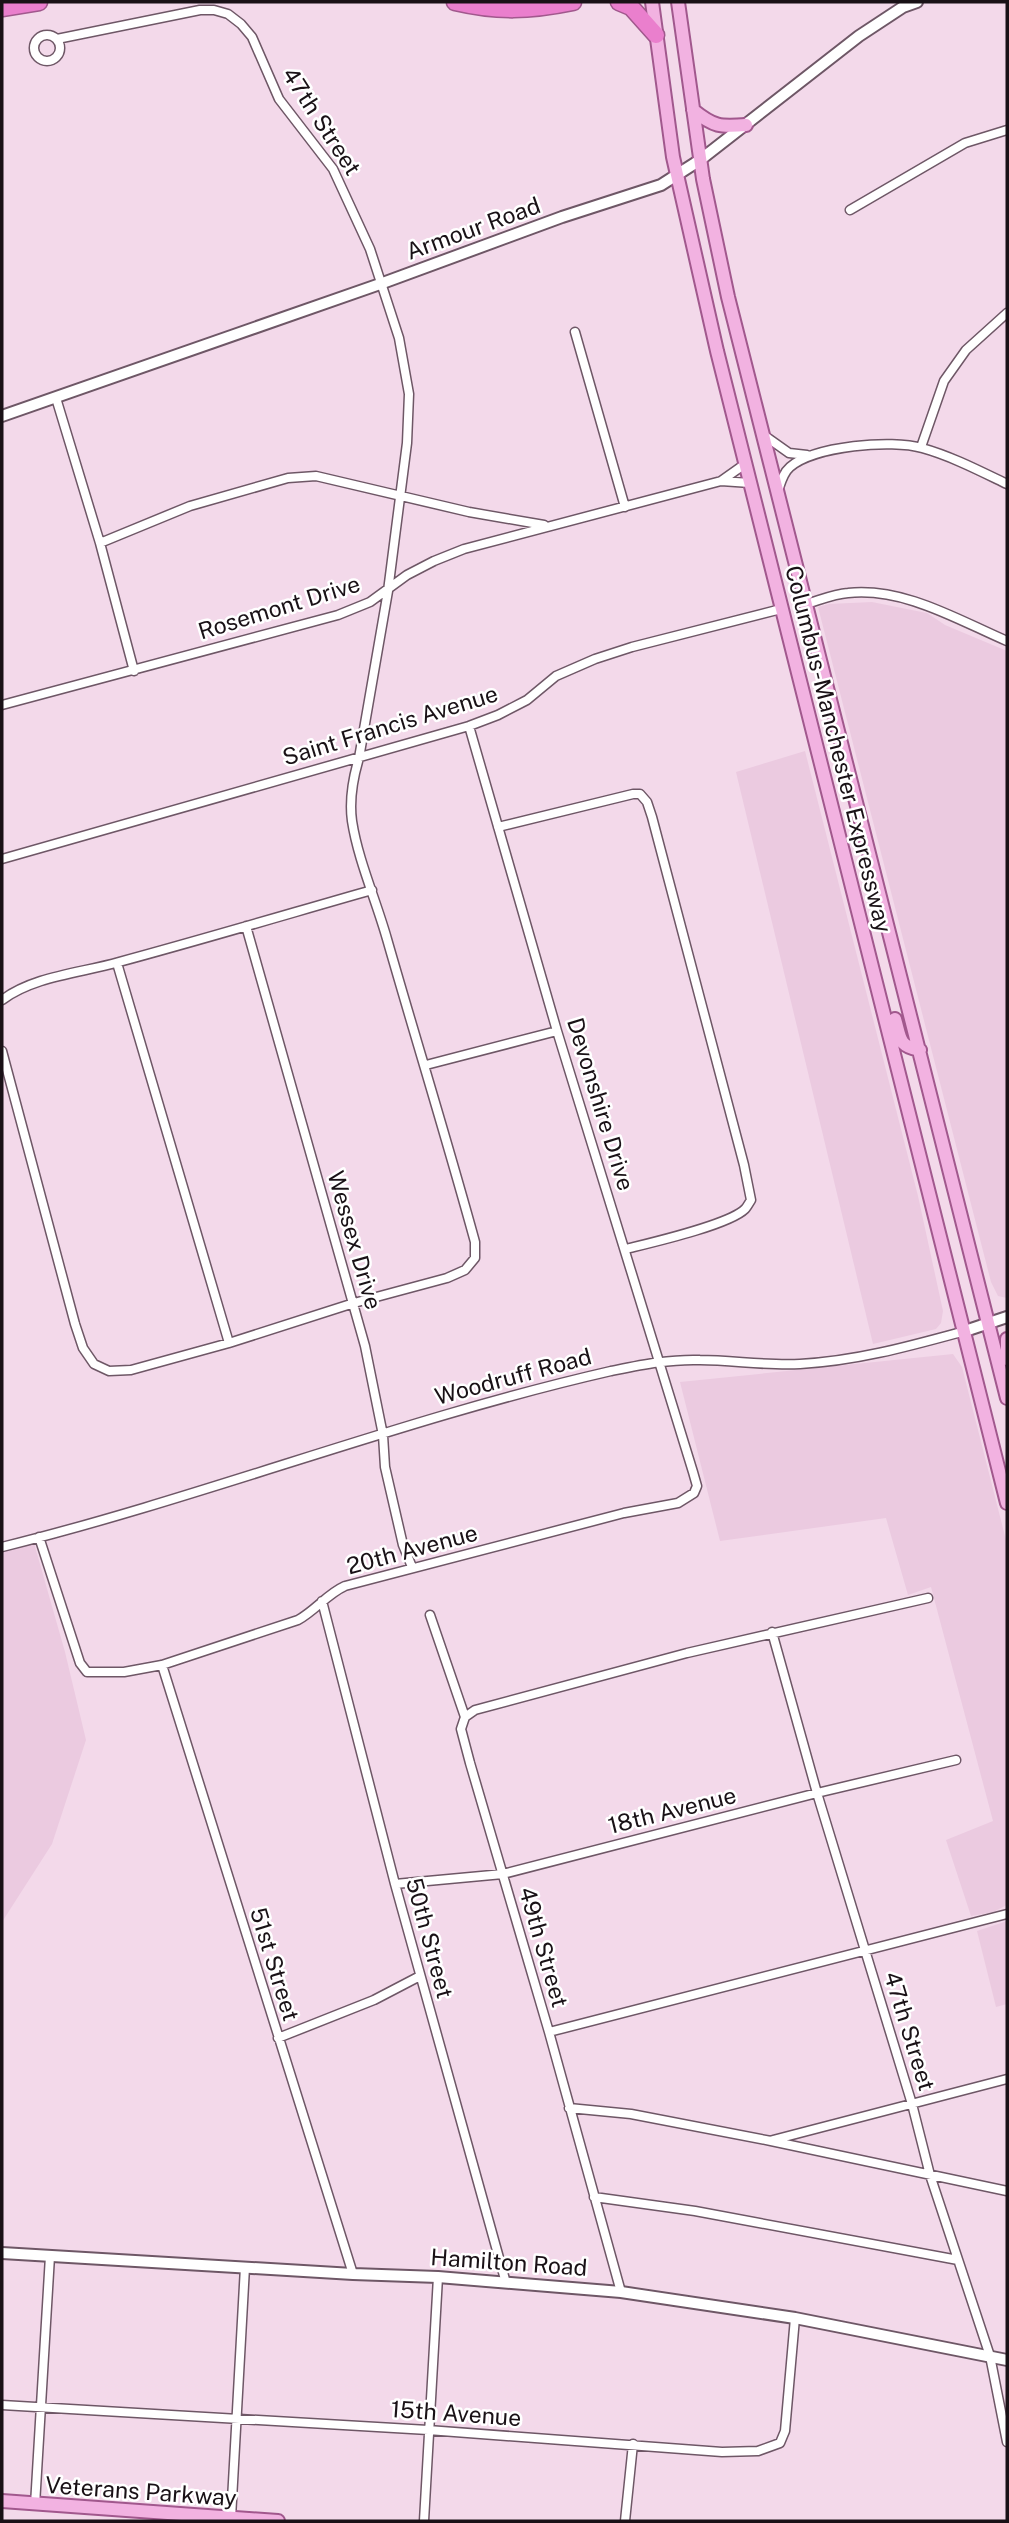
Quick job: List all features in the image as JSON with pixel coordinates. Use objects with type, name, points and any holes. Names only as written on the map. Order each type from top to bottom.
[{"type":"highway","points":[[2,8],[39,2]]},
{"type":"highway","points":[[455,2],[487,9],[522,11],[573,2]]},
{"type":"highway","points":[[619,2],[631,7],[656,35]]},
{"type":"main road","name":"Columbus-Manchester Expressway","points":[[652,2],[676,174],[745,464],[1007,1503]]},
{"type":"main road","name":"Columbus-Manchester Expressway","points":[[678,2],[700,160],[728,297],[1007,1398]]},
{"type":"main road","points":[[693,110],[710,124],[723,127],[746,125]]},
{"type":"main road","points":[[872,964],[883,979],[902,1044],[907,1048],[920,1050]]},
{"type":"main road","points":[[1007,1339],[1007,1359]]},
{"type":"main road","name":"Veterans Parkway","points":[[2,2501],[278,2521]]},
{"type":"street","name":"Armour Road","points":[[2,416],[661,184],[700,160],[859,36],[917,2]]},
{"type":"street","name":"47th Street","points":[[57,39],[200,10],[228,14],[252,37],[279,99],[333,169],[370,248],[399,338],[409,394],[407,443],[388,591],[359,758],[352,781],[352,818],[357,848],[426,1065],[475,1242],[475,1258],[465,1270],[447,1279],[354,1303]]},
{"type":"street","points":[[850,210],[965,143],[1007,130]]},
{"type":"street","points":[[921,447],[944,381],[966,350],[1007,313]]},
{"type":"street","points":[[575,332],[625,507]]},
{"type":"street","points":[[57,398],[134,671]]},
{"type":"street","points":[[765,436],[789,453],[814,455]]},
{"type":"street","points":[[778,492],[790,466],[814,455],[872,445],[899,444],[921,447],[1007,484]]},
{"type":"street","name":"Rosemont Drive","points":[[721,481],[745,464]]},
{"type":"street","points":[[100,543],[190,506],[288,478],[316,477],[469,512],[547,526]]},
{"type":"street","name":"Rosemont Drive","points":[[2,705],[338,615],[370,602],[407,575],[464,549],[721,481],[750,483]]},
{"type":"street","points":[[806,604],[848,593],[903,598],[1007,641]]},
{"type":"street","name":"Saint Francis Avenue","points":[[2,859],[469,726],[527,700],[556,676],[595,659],[781,608]]},
{"type":"street","name":"Devonshire Drive","points":[[469,726],[557,1031],[693,1472],[696,1486],[694,1493]]},
{"type":"street","points":[[498,828],[624,795],[640,794],[652,817],[751,1200],[744,1210],[733,1217],[671,1238],[626,1249]]},
{"type":"street","points":[[2,1000],[13,992],[40,982],[117,963],[372,890]]},
{"type":"street","name":"Wessex Drive","points":[[246,926],[354,1303],[383,1435],[385,1467],[394,1508],[403,1545],[412,1567]]},
{"type":"street","points":[[117,963],[229,1343]]},
{"type":"street","points":[[426,1065],[557,1031]]},
{"type":"street","points":[[2,1051],[83,1348],[94,1364],[109,1371],[131,1370],[229,1343],[354,1303]]},
{"type":"street","name":"Woodruff Road","points":[[39,1536],[609,1372],[660,1361],[700,1360],[768,1365],[827,1363],[892,1351],[1007,1317]]},
{"type":"street","name":"20th Avenue","points":[[39,1536],[80,1663],[87,1672],[110,1673],[162,1665],[298,1620],[313,1612],[333,1591],[345,1586],[624,1513],[678,1503],[694,1493]]},
{"type":"street","points":[[2,1546],[39,1536]]},
{"type":"street","points":[[465,1717],[475,1710],[528,1695],[772,1632],[928,1598]]},
{"type":"street","name":"50th Street","points":[[322,1601],[395,1884],[506,2283]]},
{"type":"street","name":"49th Street","points":[[430,1615],[465,1717],[461,1729],[621,2292]]},
{"type":"street","name":"47th Street","points":[[772,1632],[817,1793],[912,2104],[930,2175],[990,2356],[1007,2442]]},
{"type":"street","name":"51st Street","points":[[162,1665],[353,2274]]},
{"type":"street","name":"18th Avenue","points":[[395,1884],[503,1874],[956,1760]]},
{"type":"street","points":[[549,2032],[1007,1914]]},
{"type":"street","points":[[278,2038],[374,2000],[420,1976]]},
{"type":"street","points":[[771,2141],[1007,2079]]},
{"type":"street","points":[[569,2108],[621,2113],[771,2141],[1007,2191]]},
{"type":"street","points":[[594,2197],[695,2211],[958,2260]]},
{"type":"street","name":"Hamilton Road","points":[[2,2253],[438,2277],[621,2292],[795,2318],[1007,2360]]},
{"type":"street","points":[[35,2505],[50,2256]]},
{"type":"street","points":[[231,2518],[245,2267]]},
{"type":"street","points":[[424,2521],[438,2277]]},
{"type":"street","name":"15th Avenue","points":[[2,2405],[428,2430],[739,2452],[758,2451],[780,2443],[785,2431],[795,2318]]},
{"type":"street","points":[[625,2521],[633,2444]]},
{"type":"shaded area","points":[[872,602],[927,613],[945,625],[1007,651],[1007,1298],[998,1296],[991,1282],[818,607]]},
{"type":"shaded area","points":[[805,751],[918,1196],[943,1311],[941,1323],[936,1329],[873,1344],[736,772]]},
{"type":"shaded area","points":[[953,1354],[962,1367],[1007,1544],[1007,1905],[993,1912],[971,1916],[946,1840],[993,1821],[931,1587],[908,1595],[886,1518],[720,1541],[680,1382]]},
{"type":"shaded area","points":[[34,1543],[65,1652],[86,1740],[52,1844],[2,1922],[2,1552]]},
{"type":"shaded area","points":[[1007,1921],[1007,2004],[996,2007],[977,1931]]}]
